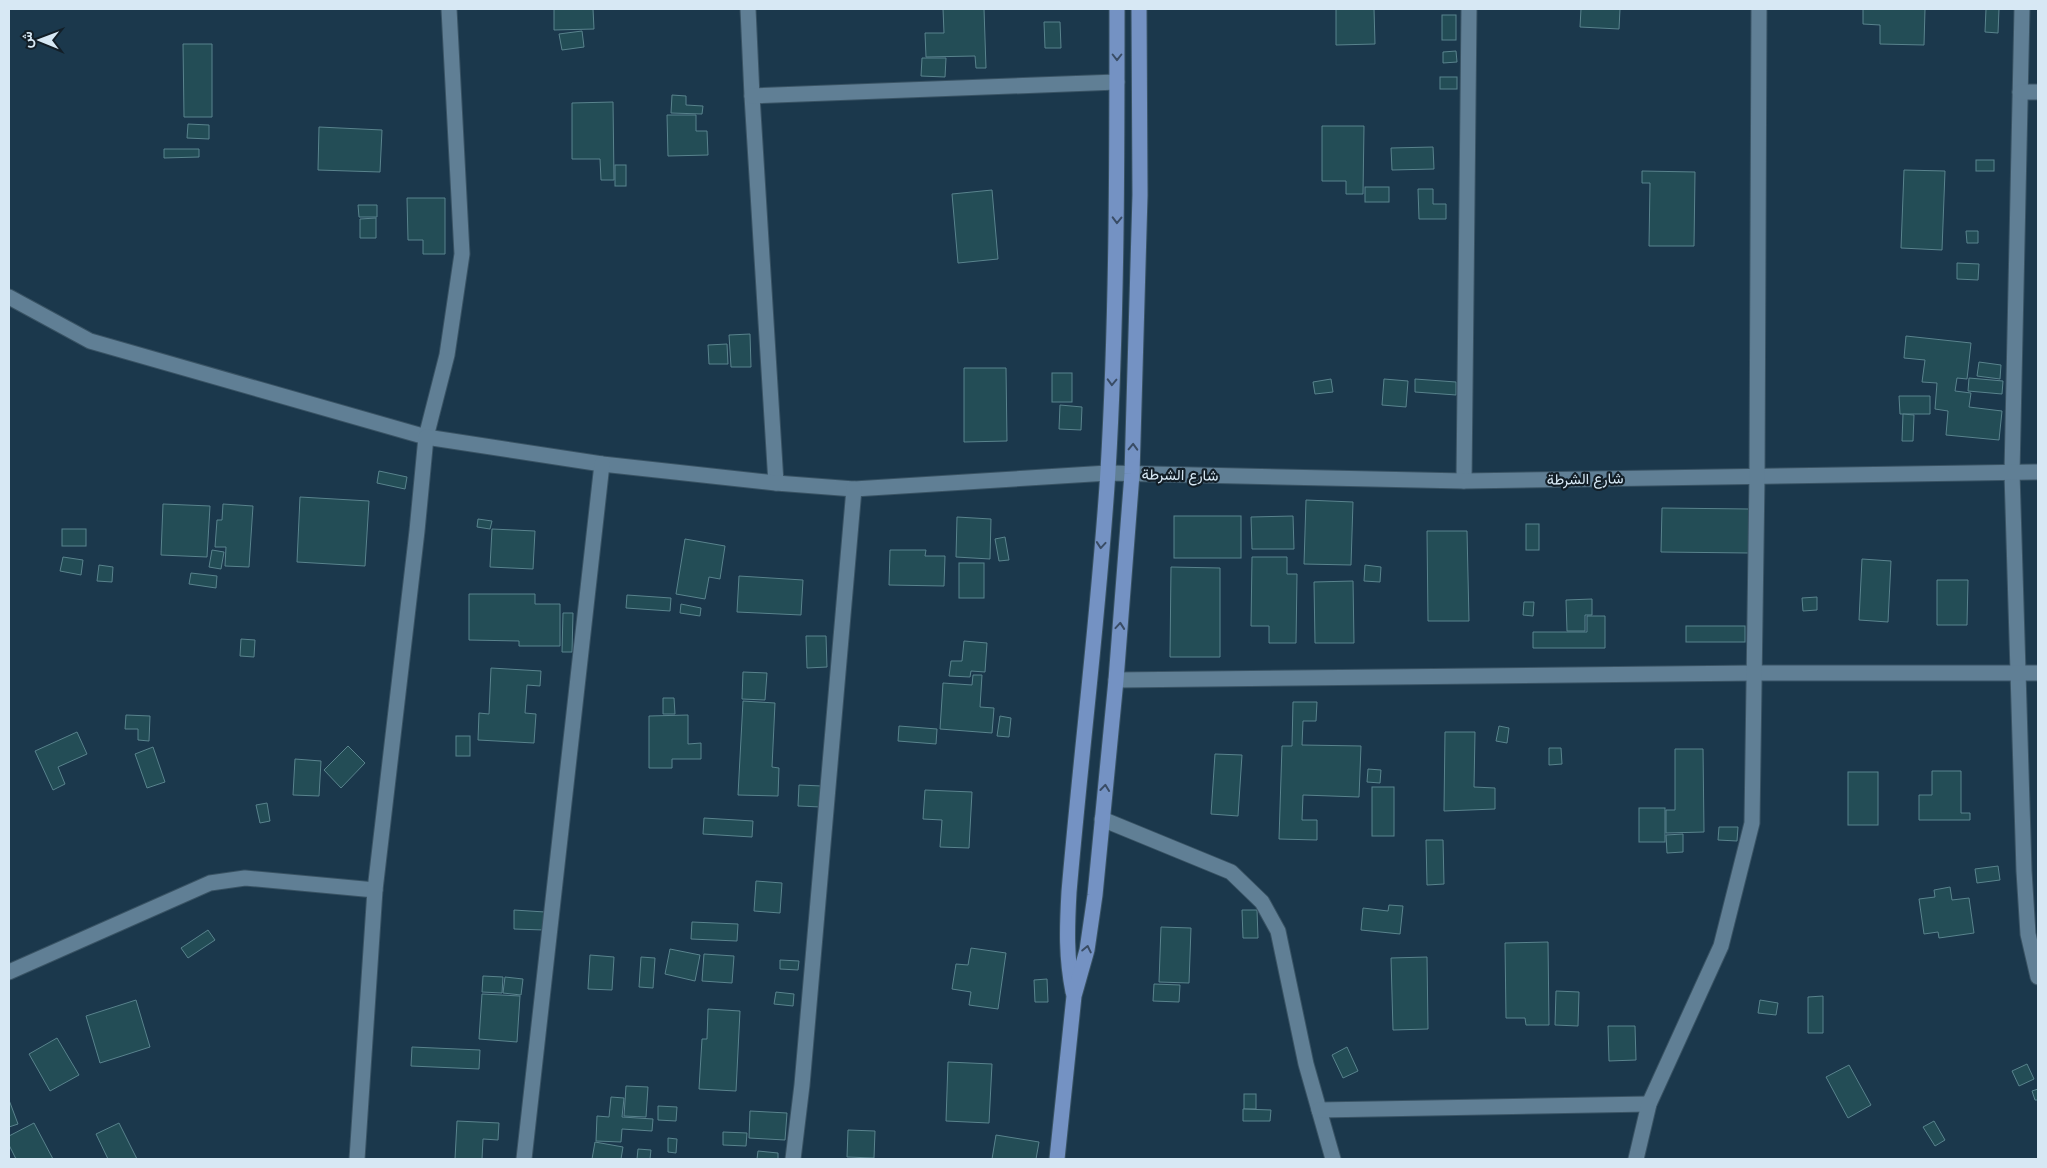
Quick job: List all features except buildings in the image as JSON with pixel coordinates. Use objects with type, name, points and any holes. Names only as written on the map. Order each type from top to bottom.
[{"type":"main road","points":[[1074,996],[1068,968],[1066,940],[1068,902],[1108,473],[1116,292],[1117,9]]},
{"type":"main road","points":[[1057,1159],[1074,996],[1087,950],[1092,922],[1116,680],[1132,474],[1140,195],[1139,9]]},
{"type":"street","points":[[357,1159],[375,890],[417,531],[426,437],[447,355],[462,254],[449,9]]},
{"type":"street","points":[[748,9],[776,483]]},
{"type":"street","points":[[1464,481],[1469,9]]},
{"type":"street","points":[[1636,1159],[1649,1104],[1721,946],[1752,823],[1757,477],[1759,9]]},
{"type":"street","points":[[2022,9],[2012,474],[2028,934],[2038,977]]},
{"type":"street","points":[[752,96],[1117,82]]},
{"type":"street","points":[[2020,92],[2038,92]]},
{"type":"street","name":"شارع الشرطة","points":[[9,297],[90,341],[426,437],[602,464],[776,483],[854,489],[1108,473],[1464,481],[2012,474],[2038,472]]},
{"type":"street","points":[[524,1159],[602,464]]},
{"type":"street","points":[[793,1159],[802,1085],[854,489]]},
{"type":"street","points":[[1116,680],[1755,673],[2038,673]]},
{"type":"street","points":[[1102,819],[1231,872],[1262,902],[1278,931],[1306,1064],[1333,1159]]},
{"type":"street","points":[[9,972],[210,883],[245,878],[375,890]]},
{"type":"street","points":[[1319,1110],[1649,1104]]}]
